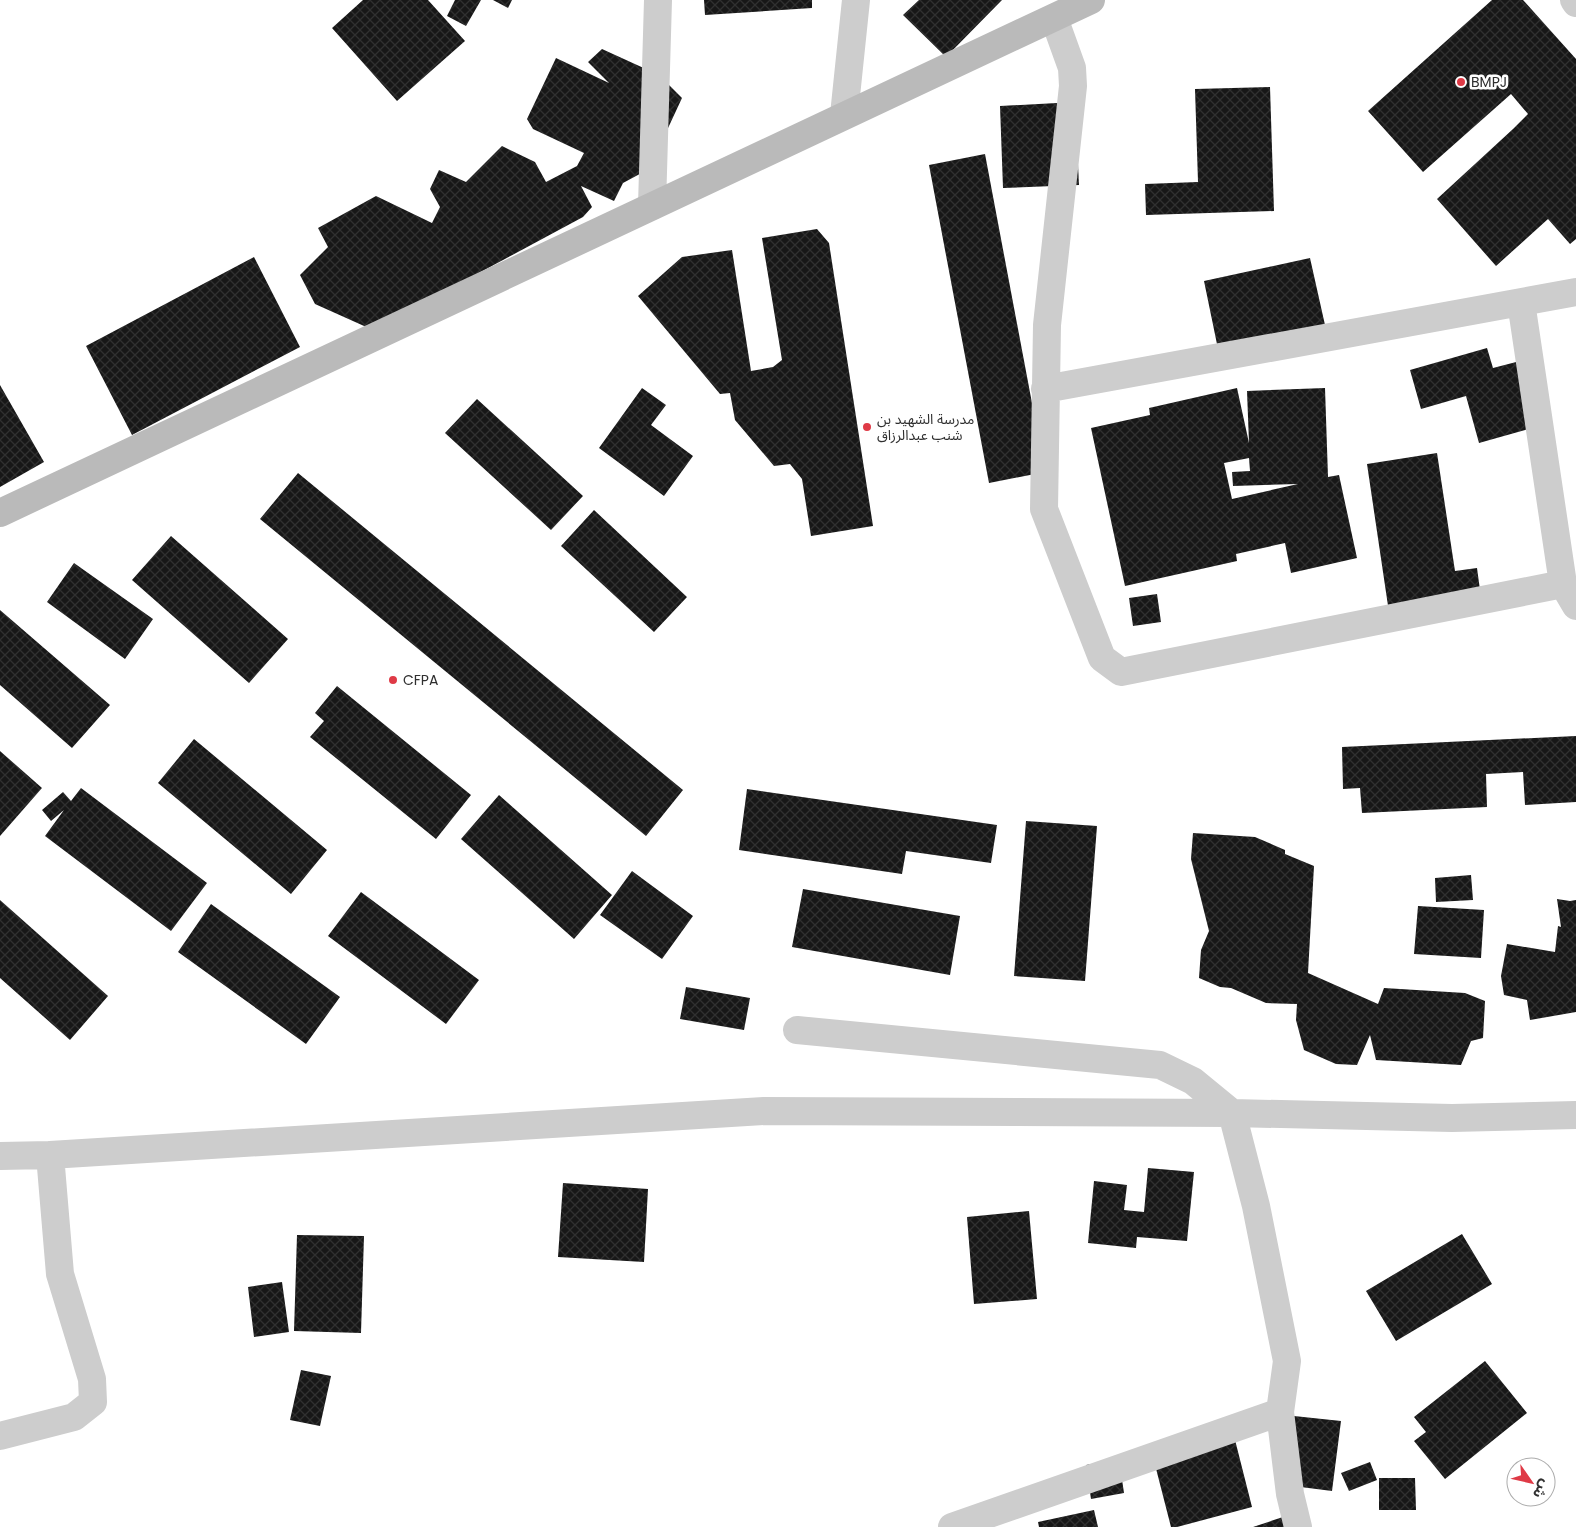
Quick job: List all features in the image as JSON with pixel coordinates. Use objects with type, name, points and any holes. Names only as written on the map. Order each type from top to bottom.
[{"type":"main road","points":[[0,513],[1091,0]]},
{"type":"street","points":[[652,206],[658,0]]},
{"type":"street","points":[[844,115],[856,0]]},
{"type":"street","points":[[1574,0],[1576,4]]},
{"type":"street","points":[[1054,18],[1072,68],[1073,86],[1046,325],[1044,509],[1102,658],[1121,672],[1569,595],[1521,302]]},
{"type":"street","points":[[1045,389],[1576,292]]},
{"type":"street","points":[[797,1030],[1160,1065],[1193,1081],[1232,1113],[1256,1206],[1287,1361],[1280,1412],[1290,1494],[1298,1527]]},
{"type":"street","points":[[0,1156],[50,1155],[764,1111],[1232,1113],[1452,1118],[1576,1114]]},
{"type":"street","points":[[0,1436],[74,1417],[93,1402],[92,1379],[60,1274],[50,1155]]},
{"type":"street","points":[[952,1527],[1280,1412]]},
{"type":"building","points":[[363,0],[428,0],[465,41],[397,101],[332,28]]},
{"type":"building","points":[[455,0],[481,0],[466,26],[447,16]]},
{"type":"building","points":[[493,0],[512,0],[508,8]]},
{"type":"building","points":[[704,0],[812,0],[812,8],[705,15]]},
{"type":"building","points":[[919,0],[1002,0],[946,57],[903,15]]},
{"type":"building","points":[[1492,0],[1523,0],[1576,59],[1576,239],[1570,244],[1548,219],[1496,266],[1437,199],[1528,114],[1511,94],[1423,172],[1368,111]]},
{"type":"building","points":[[602,49],[659,75],[682,98],[649,169],[623,183],[614,201],[581,186],[592,207],[583,217],[373,330],[315,304],[300,275],[328,247],[318,228],[376,196],[432,223],[440,207],[430,189],[439,170],[466,182],[502,146],[535,162],[546,182],[577,166],[584,153],[533,129],[527,119],[556,58],[609,83],[588,62]]},
{"type":"building","points":[[1270,87],[1274,211],[1146,215],[1145,184],[1198,182],[1195,89]]},
{"type":"building","points":[[1075,102],[1079,185],[1003,188],[1000,106]]},
{"type":"building","points":[[985,154],[1045,472],[989,483],[929,165]]},
{"type":"building","points":[[817,229],[829,243],[873,526],[811,536],[802,479],[790,464],[774,466],[735,420],[730,393],[720,394],[638,296],[682,257],[732,250],[751,371],[773,367],[782,360],[762,238]]},
{"type":"building","points":[[254,257],[300,347],[132,435],[86,346]]},
{"type":"building","points":[[1310,258],[1325,325],[1218,349],[1204,281]]},
{"type":"building","points":[[1487,348],[1493,368],[1520,361],[1539,426],[1479,443],[1466,396],[1421,409],[1410,370]]},
{"type":"building","points":[[0,385],[44,462],[0,487]]},
{"type":"building","points":[[642,388],[666,405],[651,425],[693,456],[664,496],[599,448]]},
{"type":"building","points":[[1237,388],[1249,443],[1247,391],[1325,388],[1328,477],[1339,475],[1357,558],[1291,573],[1285,543],[1236,554],[1237,561],[1125,586],[1091,428],[1150,415],[1149,408]],"holes":[[[1249,458],[1250,471],[1232,472],[1233,486],[1298,484],[1232,499],[1224,463]]]},
{"type":"building","points":[[477,399],[583,496],[551,530],[445,433]]},
{"type":"building","points":[[1437,453],[1455,571],[1477,568],[1483,612],[1391,626],[1367,464]]},
{"type":"building","points":[[298,473],[683,790],[646,836],[260,519]]},
{"type":"building","points":[[594,510],[687,597],[654,632],[561,546]]},
{"type":"building","points":[[171,536],[288,639],[249,683],[132,580]]},
{"type":"building","points":[[74,563],[153,619],[125,659],[47,602]]},
{"type":"building","points":[[1157,594],[1161,622],[1133,626],[1129,598]]},
{"type":"building","points":[[0,610],[110,705],[72,748],[0,685]]},
{"type":"building","points":[[337,686],[471,795],[436,839],[310,737],[324,721],[315,713]]},
{"type":"building","points":[[1576,736],[1576,802],[1525,805],[1523,772],[1486,774],[1487,807],[1362,813],[1360,788],[1343,789],[1342,747]]},
{"type":"building","points":[[194,739],[327,850],[291,894],[158,783]]},
{"type":"building","points":[[0,751],[42,788],[0,836]]},
{"type":"building","points":[[81,788],[207,883],[171,931],[45,836],[64,810],[51,821],[42,810],[63,792],[71,801]]},
{"type":"building","points":[[747,789],[997,825],[991,863],[906,851],[902,874],[739,850]]},
{"type":"building","points":[[499,795],[612,895],[574,939],[461,839]]},
{"type":"building","points":[[1026,821],[1097,826],[1085,981],[1014,976]]},
{"type":"building","points":[[1193,833],[1255,837],[1285,850],[1285,854],[1314,866],[1308,973],[1378,1004],[1384,988],[1465,993],[1485,1001],[1483,1038],[1471,1041],[1461,1065],[1376,1060],[1370,1035],[1357,1065],[1336,1064],[1304,1050],[1296,1020],[1297,1004],[1266,1003],[1231,988],[1220,987],[1199,978],[1201,950],[1209,931],[1191,859]]},
{"type":"building","points":[[632,871],[693,916],[662,959],[600,915]]},
{"type":"building","points":[[1471,875],[1473,900],[1436,902],[1435,878]]},
{"type":"building","points":[[803,889],[960,916],[950,975],[792,947]]},
{"type":"building","points":[[361,892],[479,980],[446,1024],[328,936]]},
{"type":"building","points":[[1557,899],[1576,900],[1576,1012],[1530,1020],[1527,1000],[1504,995],[1501,976],[1507,944],[1555,952],[1558,926],[1561,927]]},
{"type":"building","points":[[0,900],[108,996],[70,1040],[0,978]]},
{"type":"building","points":[[211,904],[340,997],[306,1044],[178,952]]},
{"type":"building","points":[[1418,906],[1484,910],[1481,958],[1414,954]]},
{"type":"building","points":[[686,987],[750,998],[744,1030],[680,1019]]},
{"type":"building","points":[[1148,1168],[1194,1172],[1187,1241],[1137,1237],[1136,1248],[1088,1243],[1094,1181],[1127,1185],[1124,1210],[1144,1212]]},
{"type":"building","points":[[563,1183],[648,1189],[644,1262],[558,1257]]},
{"type":"building","points":[[1029,1211],[1037,1299],[974,1304],[967,1217]]},
{"type":"building","points":[[1462,1234],[1492,1284],[1396,1341],[1366,1291]]},
{"type":"building","points":[[297,1235],[364,1236],[361,1333],[294,1331]]},
{"type":"building","points":[[282,1282],[289,1332],[254,1337],[248,1287]]},
{"type":"building","points":[[1485,1361],[1527,1413],[1445,1479],[1414,1441],[1426,1432],[1414,1417]]},
{"type":"building","points":[[301,1370],[331,1376],[320,1426],[290,1420]]},
{"type":"building","points":[[1294,1416],[1341,1421],[1332,1491],[1285,1485]]},
{"type":"building","points":[[1233,1432],[1252,1507],[1171,1527],[1152,1453]]},
{"type":"building","points":[[1119,1459],[1124,1493],[1091,1499],[1086,1465]]},
{"type":"building","points":[[1370,1462],[1377,1480],[1349,1491],[1341,1473]]},
{"type":"building","points":[[1379,1478],[1415,1478],[1416,1510],[1379,1510]]},
{"type":"building","points":[[1094,1510],[1098,1527],[1039,1527],[1038,1522]]},
{"type":"building","points":[[1289,1515],[1293,1527],[1253,1527]]},
{"type":"place","name":"BMPJ","points":[[1461,82]]},
{"type":"place","name":"مدرسة الشهيد بن شنب عبدالرزاق","points":[[867,427]]},
{"type":"place","name":"CFPA","points":[[393,680]]}]
